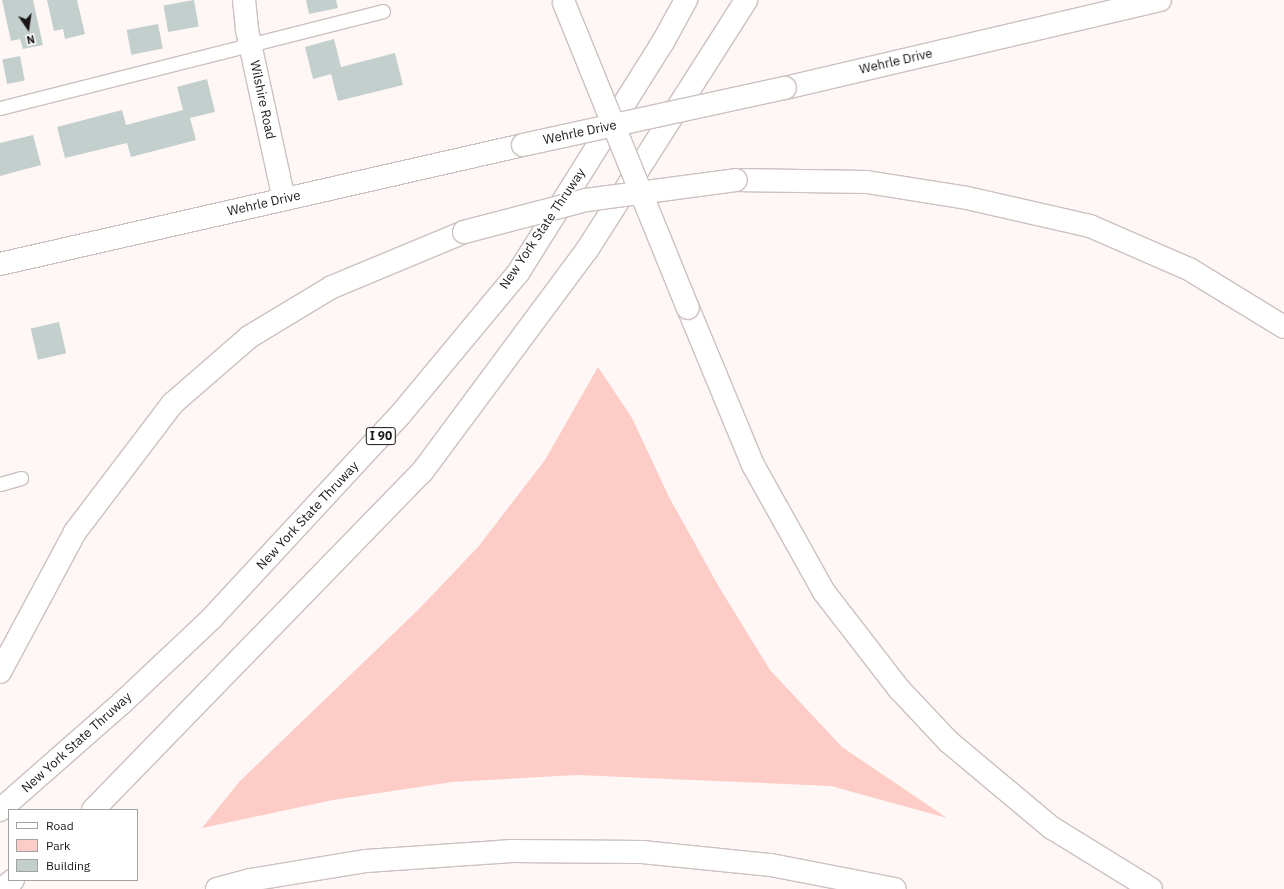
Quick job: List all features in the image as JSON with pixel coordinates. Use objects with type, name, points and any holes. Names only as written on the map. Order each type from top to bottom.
[{"type":"main road","name":"Wilshire Road","points":[[244,0],[251,46],[284,199]]},
{"type":"main road","name":"New York State Thruway","points":[[0,810],[123,702],[211,619],[400,415],[518,273],[664,42],[686,0]]},
{"type":"main road","points":[[94,809],[422,472],[588,250],[746,0]]},
{"type":"main road","name":"Wehrle Drive","points":[[0,264],[523,145],[785,88],[1160,0]]},
{"type":"main road","points":[[563,2],[688,308],[754,464],[824,592],[899,689],[950,742],[1052,828],[1151,889]]},
{"type":"main road","points":[[0,672],[75,532],[172,404],[249,337],[332,287],[464,232],[586,200],[736,180],[867,182],[966,198],[1090,226],[1189,269],[1284,327]]},
{"type":"main road","points":[[217,889],[250,880],[366,861],[512,850],[642,852],[771,865],[895,889]]},
{"type":"main road","points":[[2,889],[12,881]]},
{"type":"lane","points":[[0,108],[251,46],[383,11]]},
{"type":"lane","points":[[0,484],[21,478]]},
{"type":"green space","points":[[598,367],[632,418],[669,497],[719,587],[770,670],[842,747],[947,818],[831,786],[577,775],[452,782],[333,800],[202,828],[239,782],[418,610],[478,547],[545,460]]},
{"type":"building","points":[[2,0],[33,0],[43,45],[23,49],[20,39],[11,41]]},
{"type":"building","points":[[47,0],[77,0],[85,34],[65,39],[63,29],[54,31]]},
{"type":"building","points":[[194,0],[199,27],[168,32],[163,5]]},
{"type":"building","points":[[306,0],[336,0],[338,8],[309,14]]},
{"type":"building","points":[[158,24],[163,49],[131,55],[127,30]]},
{"type":"building","points":[[334,39],[341,67],[395,53],[403,85],[338,101],[331,74],[313,79],[305,47]]},
{"type":"building","points":[[20,56],[25,81],[7,84],[2,59]]},
{"type":"building","points":[[207,79],[215,112],[190,118],[196,140],[131,157],[127,143],[65,158],[57,127],[122,110],[126,125],[183,110],[177,87]]},
{"type":"building","points":[[33,135],[41,165],[0,176],[0,143]]},
{"type":"building","points":[[59,322],[66,353],[38,360],[31,329]]}]
